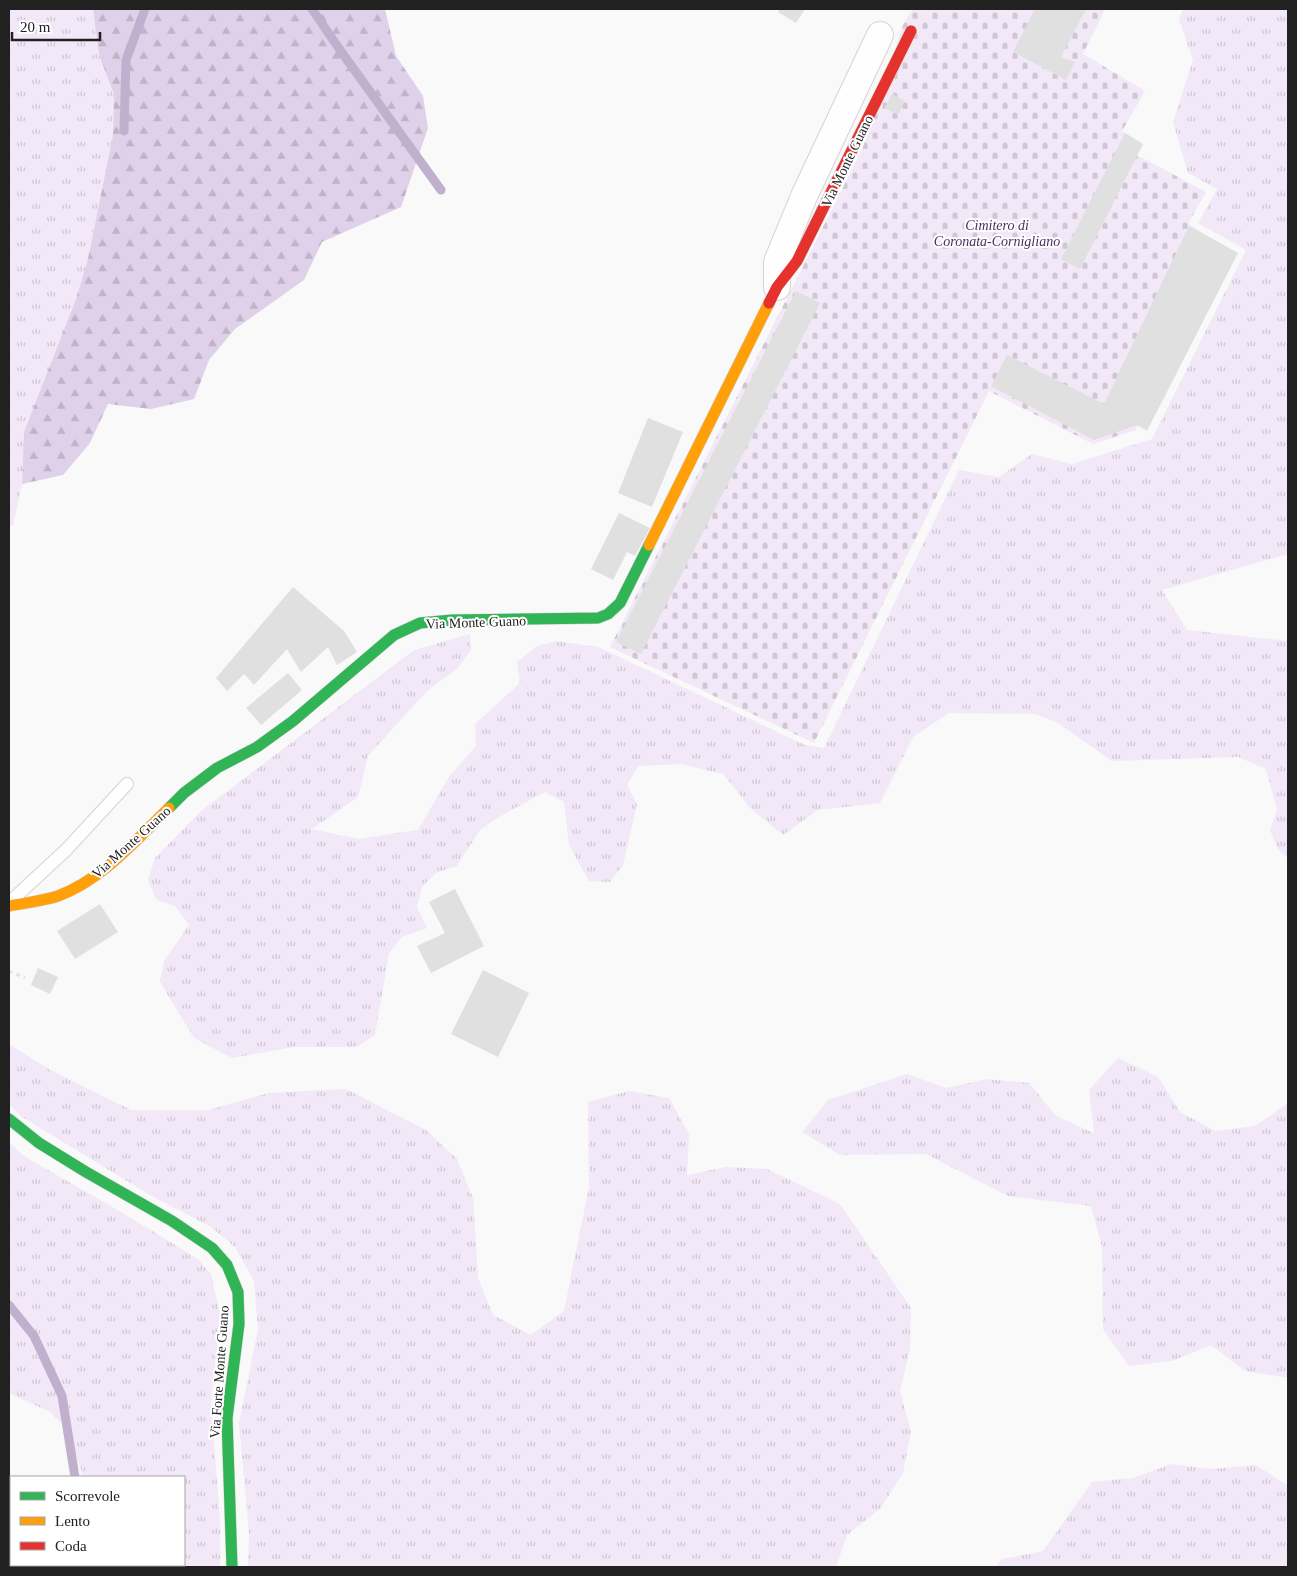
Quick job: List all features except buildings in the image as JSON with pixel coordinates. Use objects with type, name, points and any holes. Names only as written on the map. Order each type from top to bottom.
[{"type":"street","name":"Via Monte Guano","points":[[9,905],[57,896],[88,881],[114,861],[184,793],[217,768],[257,747],[293,721],[394,635],[420,622],[598,618],[608,614],[620,603],[777,287],[797,261],[911,31]]},
{"type":"street","name":"Via Monte Guano","points":[[777,287],[777,262],[806,194],[880,35]]},
{"type":"street","name":"Via Forte Monte Guano","points":[[9,1119],[39,1143],[172,1221],[212,1248],[227,1265],[238,1292],[239,1324],[228,1418],[232,1567]]},
{"type":"lane","points":[[9,905],[66,850],[127,784]]},
{"type":"path","points":[[9,971],[24,978]]},
{"type":"green space","points":[[9,9],[93,9],[99,55],[114,94],[113,135],[88,259],[76,299],[24,432],[22,484],[13,525],[9,526]]},
{"type":"green space","points":[[93,9],[385,9],[396,56],[423,96],[428,128],[401,207],[322,242],[304,280],[235,329],[209,360],[194,399],[151,409],[108,404],[90,443],[63,475],[22,484],[24,432],[76,299],[88,259],[113,135],[114,94],[99,55]]},
{"type":"green space","name":"Cimitero di Coronata-Cornigliano","points":[[913,9],[1105,9],[1083,54],[1145,91],[1122,131],[1141,143],[1135,154],[1206,192],[1188,224],[1228,248],[1136,430],[1093,444],[989,391],[814,743],[610,647],[862,150],[903,25]]},
{"type":"green space","points":[[1183,9],[1288,9],[1288,554],[1162,590],[1187,630],[1288,641],[1288,858],[1278,850],[1270,830],[1277,810],[1266,769],[1238,757],[1112,761],[1058,723],[1036,714],[949,713],[913,737],[880,803],[818,810],[783,835],[750,808],[723,774],[681,764],[638,766],[627,785],[637,804],[623,865],[610,882],[589,881],[569,845],[564,802],[545,792],[497,818],[480,830],[457,866],[437,872],[422,887],[417,907],[427,928],[402,937],[389,953],[375,1035],[357,1047],[294,1047],[232,1058],[194,1038],[160,982],[164,961],[189,925],[176,907],[156,899],[148,880],[155,858],[201,811],[414,650],[470,634],[471,650],[459,667],[426,692],[368,756],[358,797],[312,829],[358,839],[418,830],[449,777],[476,746],[475,724],[520,683],[517,662],[537,646],[556,641],[598,647],[805,745],[824,748],[959,470],[999,477],[1032,454],[1072,464],[1152,439],[1246,250],[1198,223],[1217,189],[1188,173],[1173,122],[1193,60],[1179,19]]},
{"type":"green space","points":[[9,1044],[50,1070],[131,1110],[208,1110],[269,1093],[346,1089],[426,1130],[457,1159],[473,1198],[478,1278],[493,1315],[531,1335],[564,1311],[589,1187],[588,1102],[629,1091],[669,1098],[689,1134],[687,1175],[726,1167],[767,1169],[840,1204],[911,1308],[910,1349],[900,1391],[911,1432],[903,1473],[880,1509],[847,1535],[836,1567],[248,1567],[249,1533],[239,1423],[258,1329],[254,1281],[235,1247],[211,1227],[150,1195],[22,1117],[9,1104]]},
{"type":"green space","points":[[1118,1058],[1158,1077],[1180,1112],[1216,1131],[1255,1126],[1288,1103],[1288,1378],[1245,1371],[1211,1345],[1172,1361],[1129,1366],[1103,1329],[1102,1247],[1091,1206],[1008,1196],[926,1154],[840,1155],[802,1132],[828,1100],[907,1074],[946,1088],[987,1079],[1029,1083],[1056,1116],[1094,1133],[1089,1090]]},
{"type":"green space","points":[[9,1142],[24,1156],[198,1259],[211,1274],[220,1315],[211,1403],[220,1521],[220,1567],[87,1567],[185,1566],[185,1476],[82,1476],[66,1428],[50,1412],[9,1393]]},
{"type":"green space","points":[[1171,1464],[1213,1469],[1256,1465],[1288,1486],[1288,1567],[996,1567],[1002,1559],[1043,1551],[1092,1482],[1133,1478]]},
{"type":"waterway","points":[[124,131],[126,60],[145,9]]},
{"type":"waterway","points":[[312,9],[441,190]]},
{"type":"waterway","points":[[9,1305],[34,1336],[62,1396],[75,1476]]},
{"type":"traffic: fast","points":[[169,808],[184,793],[217,768],[257,747],[293,721],[394,635],[420,623],[452,620],[598,618],[608,614],[620,603],[649,545]]},
{"type":"traffic: fast","points":[[9,1119],[39,1143],[172,1221],[212,1248],[227,1265],[238,1292],[239,1324],[227,1418],[232,1567]]},
{"type":"traffic: slow","points":[[649,545],[769,303]]},
{"type":"traffic: slow","points":[[9,906],[58,896],[90,880],[118,858],[169,808]]},
{"type":"traffic: jam","points":[[769,303],[777,287],[797,261],[911,31]]}]
